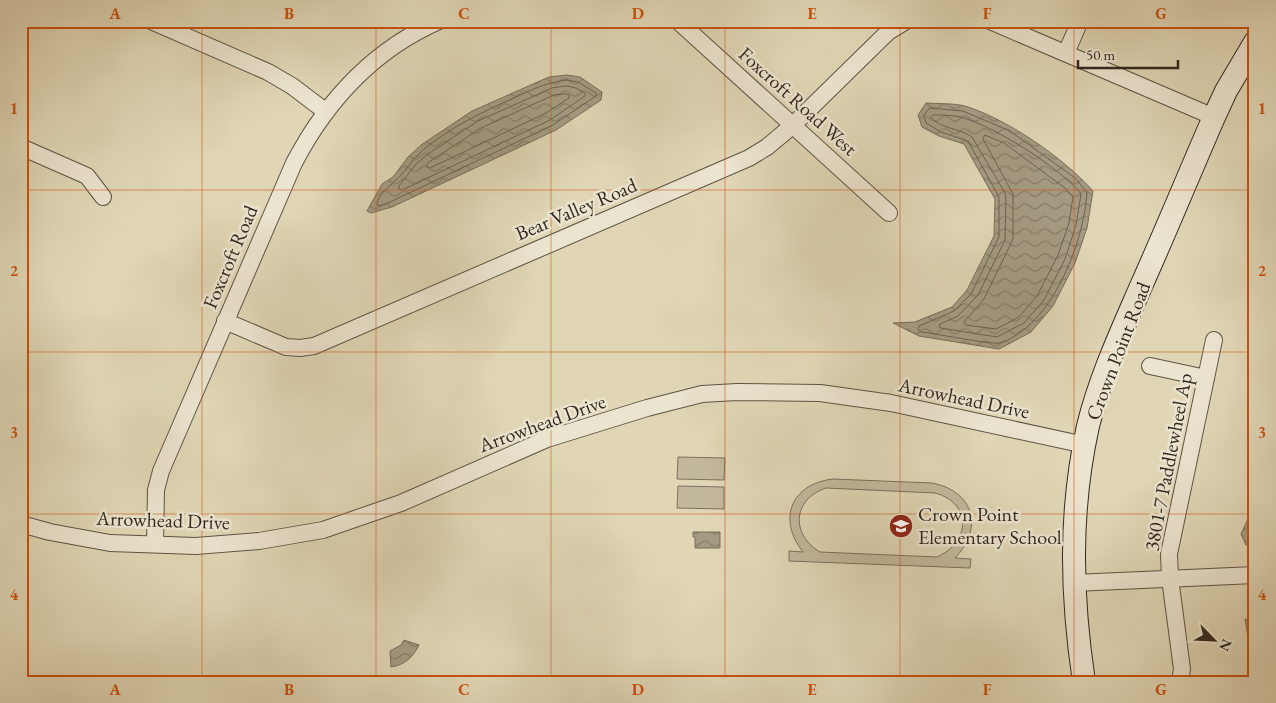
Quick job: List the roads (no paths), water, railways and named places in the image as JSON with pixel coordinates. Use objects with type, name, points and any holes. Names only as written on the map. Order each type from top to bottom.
[{"type":"street","points":[[151,21],[268,72],[292,86],[325,111]]},
{"type":"street","points":[[418,25],[439,21]]},
{"type":"street","name":"Bear Valley Road","points":[[225,321],[286,347],[314,346],[748,158],[767,147],[792,126],[888,32],[906,21]]},
{"type":"street","points":[[990,21],[1214,116]]},
{"type":"street","points":[[1066,53],[1080,21]]},
{"type":"street","name":"Foxcroft Road West","points":[[682,22],[792,126],[889,213]]},
{"type":"street","name":"Foxcroft Road","points":[[155,544],[156,490],[160,471],[294,163],[325,111],[360,73],[418,25]]},
{"type":"street","name":"Crown Point Road","points":[[1084,682],[1078,644],[1074,583],[1074,527],[1088,425],[1114,350],[1214,116],[1253,47]]},
{"type":"street","points":[[22,150],[87,176],[103,197]]},
{"type":"street","name":"3801-7 Paddlewheel Ap","points":[[1180,682],[1182,669],[1170,578],[1169,554],[1214,340]]},
{"type":"street","points":[[1150,366],[1206,378]]},
{"type":"street","name":"Arrowhead Drive","points":[[21,524],[50,532],[110,542],[196,546],[260,541],[323,530],[401,503],[547,439],[647,408],[702,394],[737,392],[820,393],[891,403],[1085,446]]},
{"type":"street","points":[[1074,583],[1255,575]]},
{"type":"water","points":[[567,75],[580,77],[602,92],[601,100],[556,130],[392,207],[371,213],[367,211],[382,184],[393,177],[408,157],[421,145],[472,111],[549,77]]},
{"type":"water","points":[[926,103],[965,106],[999,120],[1051,153],[1081,178],[1093,191],[1087,228],[1075,263],[1053,306],[1031,332],[999,349],[919,336],[893,323],[915,322],[952,307],[967,290],[994,236],[995,199],[964,144],[939,136],[922,127],[918,115]]},
{"type":"water","points":[[1255,504],[1255,545],[1246,545],[1241,534]]},
{"type":"water","points":[[693,532],[720,532],[720,548],[695,548]]},
{"type":"water","points":[[1245,619],[1255,621],[1255,682]]},
{"type":"water","points":[[404,640],[419,645],[408,660],[391,667],[390,651],[401,645]]},
{"type":"place","name":"Crown Point Elementary School","points":[[901,526]]}]
